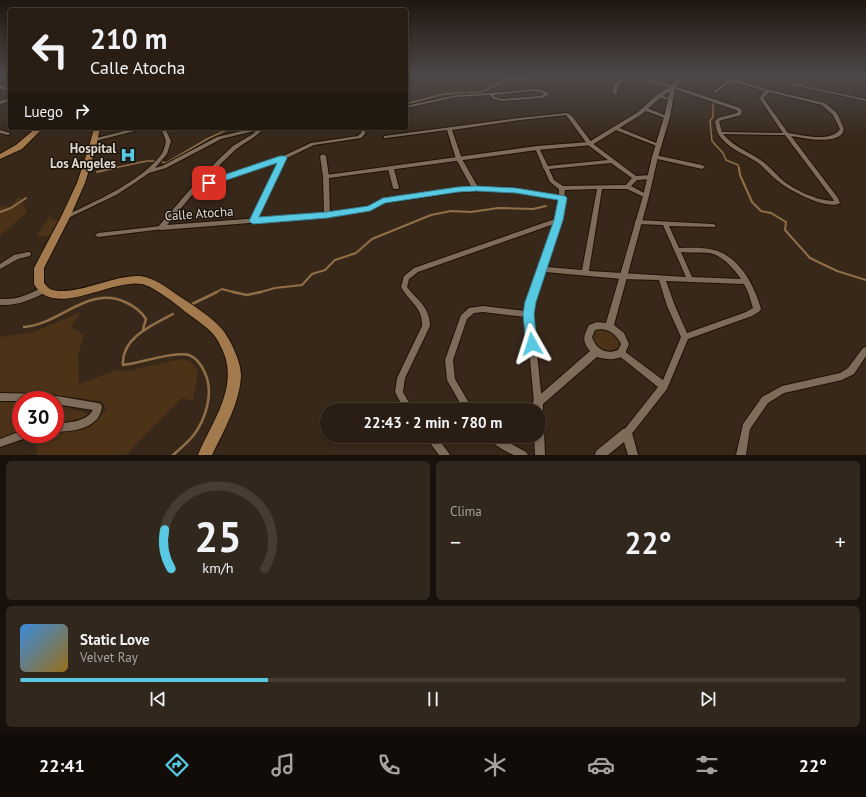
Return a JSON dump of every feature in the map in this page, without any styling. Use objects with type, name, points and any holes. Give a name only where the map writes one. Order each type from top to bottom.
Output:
[{"type":"main road","points":[[0,157],[19,147],[38,130]]},
{"type":"main road","points":[[97,130],[95,140],[77,194],[39,268],[37,277],[38,285],[54,295],[66,296],[117,282],[141,280],[197,314],[218,332],[231,354],[234,375],[230,400],[205,455]]},
{"type":"street","points":[[408,106],[444,97]]},
{"type":"street","points":[[493,97],[502,100],[539,97]]},
{"type":"street","points":[[326,177],[459,160],[537,148],[590,144],[645,109],[658,97]]},
{"type":"street","points":[[609,327],[637,222],[646,196],[658,145],[667,117],[670,99],[664,97]]},
{"type":"street","points":[[703,97],[740,111],[739,114],[717,121],[721,133],[729,144],[762,164],[783,183],[823,201],[832,204],[838,203],[762,97]]},
{"type":"street","points":[[721,133],[787,134],[821,139],[829,138],[839,134],[842,129],[826,97]]},
{"type":"street","points":[[829,97],[866,100]]},
{"type":"street","points":[[645,109],[667,117]]},
{"type":"street","points":[[386,137],[567,114],[590,144],[635,178],[651,177]]},
{"type":"street","points":[[615,128],[658,145]]},
{"type":"street","points":[[449,129],[459,160],[476,188]]},
{"type":"street","points":[[95,140],[133,130]]},
{"type":"street","points":[[66,217],[120,192],[161,159],[169,141],[165,130]]},
{"type":"street","points":[[146,172],[164,167],[219,138],[253,130]]},
{"type":"street","points":[[161,228],[233,148],[258,133],[260,130]]},
{"type":"street","points":[[196,188],[282,160],[313,144],[359,137],[363,134],[364,130]]},
{"type":"street","points":[[403,130],[406,134]]},
{"type":"street","points":[[0,131],[8,134]]},
{"type":"street","points":[[537,148],[552,181],[562,188],[628,187],[646,196]]},
{"type":"street","points":[[323,156],[326,177],[327,215]]},
{"type":"street","points":[[655,157],[702,167]]},
{"type":"street","points":[[253,221],[282,160]]},
{"type":"street","points":[[545,168],[613,161]]},
{"type":"street","points":[[391,169],[396,188]]},
{"type":"street","points":[[628,187],[635,178]]},
{"type":"street","points":[[585,272],[600,187]]},
{"type":"street","name":"Calle Atocha","points":[[98,234],[327,215],[370,208],[383,201],[423,194],[476,188],[516,190],[562,198]]},
{"type":"street","points":[[538,403],[528,314],[541,269],[558,220],[562,198],[562,188]]},
{"type":"street","points":[[405,403],[399,392],[401,378],[426,326],[427,318],[425,311],[410,297],[404,287],[406,278],[416,270],[558,220]]},
{"type":"street","points":[[637,222],[713,226]]},
{"type":"street","points":[[665,224],[690,279]]},
{"type":"street","points":[[600,455],[627,433],[664,386],[685,337],[749,314],[757,308],[756,300],[746,282],[730,261],[722,255],[712,252],[677,250]]},
{"type":"street","points":[[0,267],[16,257],[28,254]]},
{"type":"street","points":[[541,269],[622,276],[746,282]]},
{"type":"street","points":[[662,278],[671,306],[685,337]]},
{"type":"street","points":[[0,302],[10,303],[25,300],[44,290]]},
{"type":"street","points":[[465,403],[451,380],[449,360],[464,317],[472,310],[483,309],[528,314]]},
{"type":"street","points":[[597,326],[609,327],[615,330],[623,339],[625,344],[621,353],[612,357],[596,352],[588,342],[589,332],[597,326]]},
{"type":"street","points":[[741,455],[746,427],[765,400],[782,390],[842,376],[851,371],[866,350]]},
{"type":"street","points":[[541,403],[596,352]]},
{"type":"street","points":[[621,353],[664,386]]},
{"type":"street","points":[[0,397],[12,397]]},
{"type":"street","points":[[64,401],[98,407],[97,415],[88,423],[64,427]]},
{"type":"street","points":[[627,433],[633,455]]},
{"type":"street","points":[[0,443],[12,439]]},
{"type":"street","points":[[436,443],[445,455]]},
{"type":"street","points":[[501,443],[523,455]]},
{"type":"street","points":[[540,443],[540,455]]},
{"type":"shaded area","points":[[20,196],[27,212],[0,236],[0,205],[10,207]]},
{"type":"shaded area","points":[[53,211],[50,219],[62,219],[54,235],[38,237],[37,235]]},
{"type":"shaded area","points":[[81,312],[71,327],[84,335],[78,355],[79,384],[117,370],[127,371],[181,359],[190,361],[198,371],[193,401],[182,398],[126,455],[37,455],[36,443],[64,443],[64,432],[84,428],[95,421],[106,409],[102,401],[64,396],[64,391],[12,391],[12,393],[0,393],[0,337],[34,332]]},
{"type":"shaded area","points":[[600,329],[608,330],[617,337],[617,348],[610,351],[606,350],[594,342],[592,335]]},
{"type":"shaded area","points":[[0,402],[12,402],[12,434],[0,438]]},
{"type":"shaded area","points":[[64,407],[90,414],[74,423],[64,424]]},
{"type":"waterway","points":[[408,103],[432,97]]},
{"type":"waterway","points":[[713,102],[713,117],[710,121],[712,141],[723,153],[726,160],[738,165],[739,169]]},
{"type":"waterway","points":[[162,162],[166,163],[209,138],[227,130]]},
{"type":"waterway","points":[[109,169],[147,161],[154,161]]},
{"type":"waterway","points":[[97,172],[114,168]]},
{"type":"waterway","points":[[739,168],[740,175],[752,202],[761,211],[771,213],[786,222],[785,230],[810,258],[837,271],[866,280]]},
{"type":"waterway","points":[[0,212],[11,208],[26,198]]},
{"type":"waterway","points":[[259,292],[275,288],[302,285],[312,274],[325,270],[335,260],[356,253],[372,239],[431,215],[451,211],[471,212],[498,208],[533,209],[546,206]]},
{"type":"waterway","points":[[215,293],[222,289],[234,292]]},
{"type":"waterway","points":[[234,292],[247,295],[259,292]]},
{"type":"waterway","points":[[190,305],[215,293]]},
{"type":"waterway","points":[[24,327],[37,325],[86,302],[99,298],[111,298],[125,302],[140,311],[146,319],[143,329]]},
{"type":"waterway","points":[[173,314],[147,328],[132,340],[127,347],[123,365],[183,354],[189,355],[199,362],[208,381],[209,389],[209,397],[205,414],[193,436],[173,455]]},
{"type":"place","name":"Hospital Los Angeles","points":[[128,155]]},
{"type":"route","points":[[209,183],[283,158],[253,221],[327,215],[370,208],[383,201],[423,194],[476,188],[516,190],[530,194],[562,198],[558,220],[541,269],[528,314],[532,344]]}]
